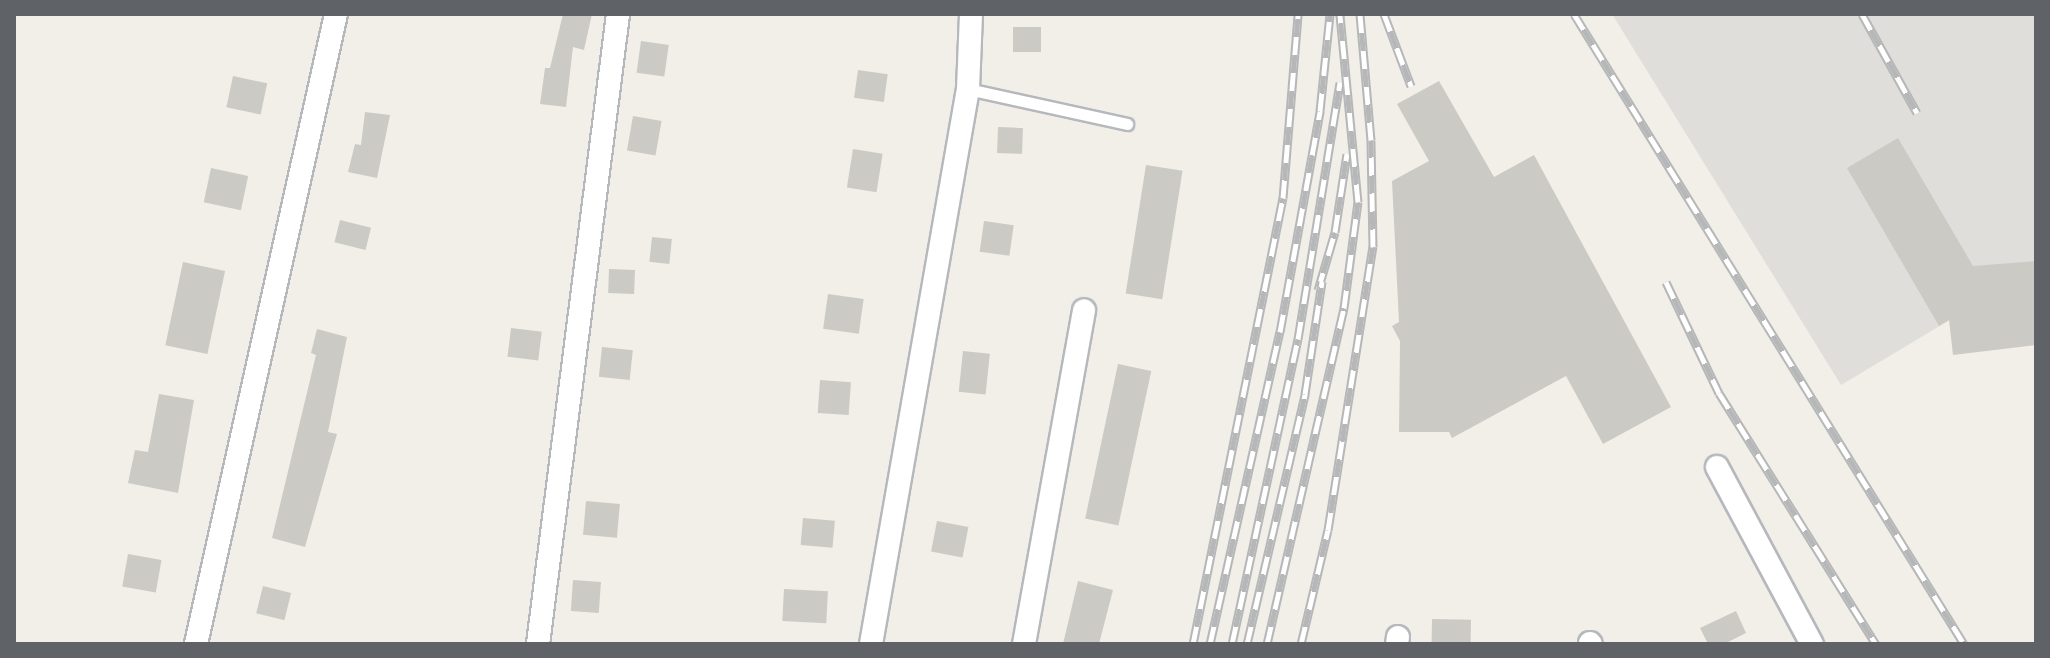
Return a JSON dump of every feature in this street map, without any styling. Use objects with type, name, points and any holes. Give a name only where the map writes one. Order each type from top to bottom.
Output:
[{"type":"street","points":[[196,644],[336,14]]},
{"type":"street","points":[[538,644],[618,14]]},
{"type":"street","points":[[871,644],[968,89],[971,14]]},
{"type":"street","points":[[1024,644],[1084,310]]},
{"type":"street","points":[[1717,467],[1812,644]]},
{"type":"lane","points":[[968,89],[1127,124]]},
{"type":"shaded area","points":[[1612,14],[2036,14],[2036,291],[1990,296],[1841,385]]},
{"type":"building","points":[[563,14],[592,14],[584,50],[573,47],[566,107],[540,104],[545,68],[550,68]]},
{"type":"building","points":[[1013,27],[1041,27],[1041,52],[1013,52]]},
{"type":"building","points":[[641,41],[669,45],[664,77],[637,73]]},
{"type":"building","points":[[858,70],[888,74],[884,102],[854,98]]},
{"type":"building","points":[[233,76],[267,83],[261,115],[226,107]]},
{"type":"building","points":[[1439,81],[1494,177],[1534,155],[1671,407],[1603,444],[1566,376],[1452,438],[1449,432],[1399,432],[1400,341],[1392,326],[1399,322],[1392,181],[1429,161],[1397,104]]},
{"type":"building","points":[[365,112],[390,115],[377,178],[348,172],[355,144],[361,145]]},
{"type":"building","points":[[633,116],[662,121],[655,156],[627,150]]},
{"type":"building","points":[[998,127],[1023,128],[1022,154],[997,153]]},
{"type":"building","points":[[1898,138],[1973,266],[2036,261],[2036,345],[1953,355],[1949,320],[1939,326],[1847,168]]},
{"type":"building","points":[[853,149],[883,154],[877,192],[847,188]]},
{"type":"building","points":[[1146,165],[1183,171],[1162,299],[1126,293]]},
{"type":"building","points":[[211,168],[248,176],[241,210],[204,202]]},
{"type":"building","points":[[340,220],[371,228],[365,250],[334,242]]},
{"type":"building","points":[[984,221],[1014,225],[1009,256],[980,252]]},
{"type":"building","points":[[652,237],[672,239],[669,264],[649,262]]},
{"type":"building","points":[[183,262],[225,271],[207,354],[165,345]]},
{"type":"building","points":[[609,269],[635,270],[634,294],[608,293]]},
{"type":"building","points":[[828,294],[864,299],[859,334],[823,329]]},
{"type":"building","points":[[511,328],[542,332],[538,361],[507,357]]},
{"type":"building","points":[[317,329],[347,337],[328,432],[337,434],[305,547],[272,538],[316,355],[311,353]]},
{"type":"building","points":[[602,347],[633,350],[630,380],[599,377]]},
{"type":"building","points":[[963,351],[990,354],[986,395],[959,392]]},
{"type":"building","points":[[1118,364],[1151,371],[1118,526],[1085,519]]},
{"type":"building","points":[[820,380],[851,382],[849,415],[818,413]]},
{"type":"building","points":[[159,394],[194,400],[178,493],[128,483],[135,450],[148,452]]},
{"type":"building","points":[[586,501],[620,504],[617,538],[583,535]]},
{"type":"building","points":[[803,518],[835,521],[833,548],[801,545]]},
{"type":"building","points":[[937,521],[968,527],[962,558],[931,551]]},
{"type":"building","points":[[128,554],[161,560],[156,592],[122,586]]},
{"type":"building","points":[[573,580],[601,582],[599,613],[571,611]]},
{"type":"building","points":[[1078,581],[1113,590],[1099,644],[1063,644]]},
{"type":"building","points":[[263,586],[291,593],[284,620],[256,613]]},
{"type":"building","points":[[784,589],[828,591],[826,623],[782,621]]},
{"type":"building","points":[[1736,611],[1746,633],[1724,644],[1708,644],[1700,628]]},
{"type":"building","points":[[1432,619],[1471,620],[1471,644],[1432,644]]},
{"type":"railway","points":[[1193,644],[1283,198],[1298,14]]},
{"type":"railway","points":[[1210,644],[1280,332],[1320,111],[1330,14]]},
{"type":"railway","points":[[1267,644],[1344,308],[1358,202],[1340,14]]},
{"type":"railway","points":[[1301,644],[1328,530],[1373,247],[1371,140],[1360,14]]},
{"type":"railway","points":[[1384,14],[1411,86]]},
{"type":"railway","points":[[1574,14],[1964,644]]},
{"type":"railway","points":[[1862,14],[1917,113]]},
{"type":"railway","points":[[1232,644],[1298,339],[1340,82]]},
{"type":"railway","points":[[1318,290],[1335,232],[1347,154]]},
{"type":"railway","points":[[1247,644],[1305,394],[1322,281]]},
{"type":"railway","points":[[1666,282],[1719,393],[1876,644]]}]
